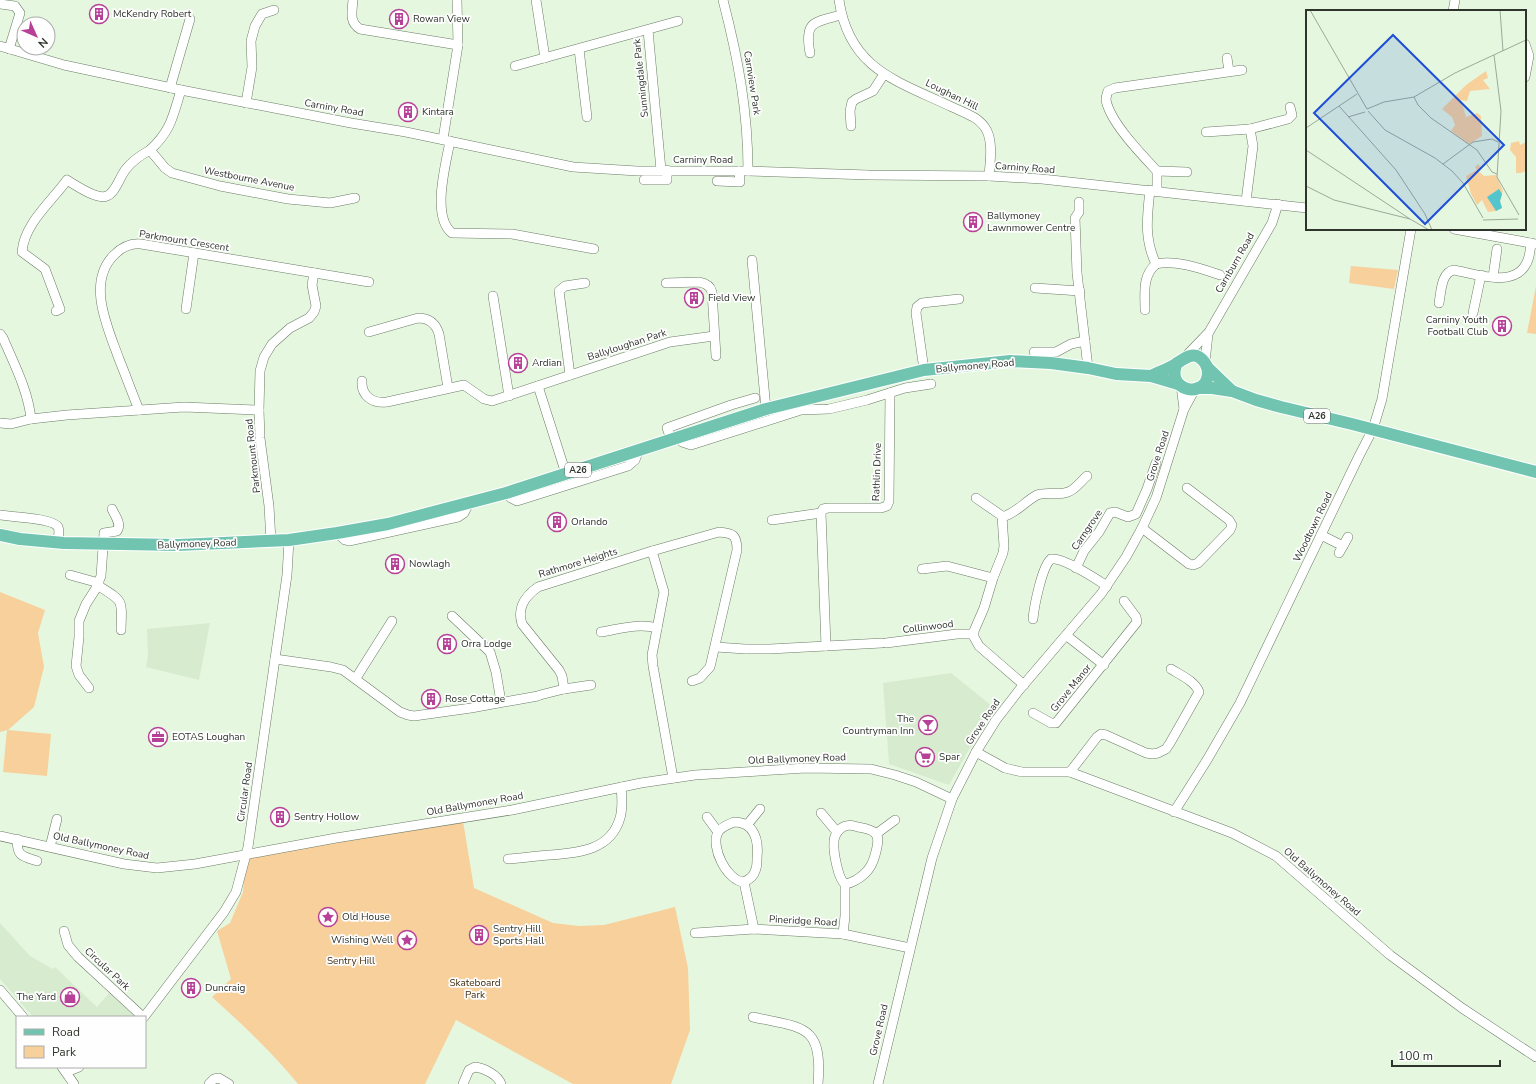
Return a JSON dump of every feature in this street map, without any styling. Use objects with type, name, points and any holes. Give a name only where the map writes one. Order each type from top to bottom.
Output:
[{"type":"main road","name":"A26","points":[[1181,360],[1196,356],[1232,390]]},
{"type":"main road","name":"Ballymoney Road","points":[[1151,376],[1181,360]]},
{"type":"main road","points":[[1179,385],[1174,373],[1181,360]]},
{"type":"main road","name":"Ballymoney Road","points":[[0,535],[20,539],[104,545],[178,545],[289,540],[388,524],[506,493],[766,409],[924,370],[1010,361],[1051,363],[1088,368],[1116,374],[1151,376],[1179,385]]},
{"type":"main road","points":[[1197,389],[1205,382],[1207,378],[1206,365]]},
{"type":"main road","name":"A26","points":[[1179,385],[1188,390],[1212,388],[1232,390],[1256,400],[1536,472]]},
{"type":"street","points":[[352,0],[352,21],[354,25],[360,29],[458,45]]},
{"type":"street","points":[[456,0],[458,45],[440,202],[444,224],[452,233],[512,234],[594,249]]},
{"type":"street","points":[[536,0],[545,58]]},
{"type":"street","name":"Carnview Park","points":[[723,0],[733,40],[744,100],[748,139],[744,171]]},
{"type":"street","name":"Loughan Hill","points":[[839,0],[841,15],[847,32],[859,52],[871,64],[884,74],[971,115],[981,123],[988,133],[990,140],[989,176]]},
{"type":"street","points":[[1453,10],[1455,0]]},
{"type":"street","points":[[0,4],[15,6],[20,13],[9,49]]},
{"type":"street","points":[[246,103],[252,67],[251,41],[255,26],[262,14],[274,10]]},
{"type":"street","points":[[810,53],[809,44],[812,25],[816,22],[841,15]]},
{"type":"street","points":[[170,88],[190,19]]},
{"type":"street","points":[[648,30],[678,21]]},
{"type":"street","name":"Sunningdale Park","points":[[516,66],[648,30],[664,170]]},
{"type":"street","name":"Carniny Road","points":[[0,46],[64,65],[170,88],[446,140],[573,167],[637,171],[744,171],[989,176],[1042,179],[1306,208]]},
{"type":"street","points":[[1526,47],[1529,56],[1526,71]]},
{"type":"street","points":[[579,49],[587,117]]},
{"type":"street","points":[[1227,58],[1229,71]]},
{"type":"street","points":[[1187,172],[1157,171],[1132,144],[1110,112],[1106,98],[1108,91],[1115,88],[1242,70]]},
{"type":"street","points":[[851,126],[850,109],[852,102],[873,92],[884,74]]},
{"type":"street","points":[[56,311],[60,309],[50,275],[45,269],[22,252],[23,242],[42,209],[67,180],[87,192],[102,197],[108,196],[125,170],[138,156],[150,150],[158,143],[169,128],[181,90]]},
{"type":"street","points":[[1206,132],[1250,129],[1288,119],[1292,115],[1290,107]]},
{"type":"street","points":[[1246,201],[1253,146],[1250,129]]},
{"type":"street","name":"Westbourne Avenue","points":[[150,150],[165,168],[172,173],[220,186],[288,199],[330,203],[355,198]]},
{"type":"street","name":"Carniny Road","points":[[644,180],[667,180],[664,170]]},
{"type":"street","name":"Carniny Road","points":[[717,181],[740,182],[744,171]]},
{"type":"street","points":[[1156,264],[1147,238],[1157,171]]},
{"type":"street","points":[[1079,202],[1079,212],[1075,218],[1077,273],[1088,368]]},
{"type":"street","name":"Carnburn Road","points":[[1181,360],[1209,332],[1272,223],[1278,204]]},
{"type":"street","name":"Woodtown Road","points":[[1174,812],[1207,760],[1240,703],[1373,429],[1382,398],[1411,230]]},
{"type":"street","points":[[1439,304],[1444,276],[1449,272],[1454,270],[1501,278],[1510,277],[1522,270],[1528,261],[1534,243],[1460,230]]},
{"type":"street","name":"Parkmount Crescent","points":[[139,410],[105,319],[101,297],[102,282],[105,270],[112,257],[119,250],[132,244],[141,244],[370,282]]},
{"type":"street","points":[[1493,277],[1497,249]]},
{"type":"street","points":[[186,309],[194,253]]},
{"type":"street","points":[[752,260],[766,409]]},
{"type":"street","points":[[1145,310],[1146,278],[1156,264],[1168,263],[1186,266],[1220,275]]},
{"type":"street","name":"Parkmount Road","points":[[271,541],[269,506],[260,438],[260,371],[266,353],[276,341],[290,328],[309,318],[315,309],[312,285],[314,273]]},
{"type":"street","points":[[1473,314],[1480,275]]},
{"type":"street","points":[[666,283],[699,282],[710,287],[712,292],[716,356]]},
{"type":"street","points":[[570,375],[559,291],[565,286],[585,283]]},
{"type":"street","points":[[1034,288],[1080,291]]},
{"type":"street","points":[[492,296],[509,396]]},
{"type":"street","points":[[924,370],[916,313],[917,308],[922,303],[959,299]]},
{"type":"street","points":[[369,332],[418,318],[424,318],[431,321],[436,326],[439,334],[448,388]]},
{"type":"street","name":"Carnburn Road","points":[[1206,365],[1209,332]]},
{"type":"street","points":[[0,334],[25,391],[31,419]]},
{"type":"street","name":"Ballyloughan Park","points":[[362,381],[362,387],[365,394],[372,400],[379,403],[465,385],[487,401],[495,400],[670,342],[714,336]]},
{"type":"street","points":[[1034,352],[1056,352],[1074,342],[1085,341]]},
{"type":"street","name":"Ballymoney Road","points":[[675,438],[691,445],[801,410],[829,409],[904,388],[930,384]]},
{"type":"street","name":"Grove Road","points":[[1179,385],[1184,409]]},
{"type":"street","points":[[538,386],[566,474]]},
{"type":"street","name":"Grove Road","points":[[878,1084],[932,858],[952,799],[976,752],[996,720],[1107,586],[1126,556],[1142,528],[1156,498],[1184,409],[1197,389]]},
{"type":"street","name":"Rathlin Drive","points":[[772,520],[820,513],[826,508],[886,507],[888,504],[890,393]]},
{"type":"street","points":[[825,394],[829,409]]},
{"type":"street","points":[[675,438],[667,428],[755,398]]},
{"type":"street","points":[[0,424],[10,424],[31,419],[67,415],[184,407],[259,410]]},
{"type":"street","points":[[506,493],[517,501],[628,466],[635,460],[639,450]]},
{"type":"street","name":"Carngrove","points":[[1076,568],[1083,554],[1099,532],[1110,513],[1115,512],[1128,517],[1136,514],[1156,463]]},
{"type":"street","points":[[1002,517],[1014,512],[1036,496],[1042,494],[1066,493],[1087,476]]},
{"type":"street","points":[[1142,528],[1189,564],[1193,565],[1198,563],[1230,530],[1232,525],[1229,520],[1187,488]]},
{"type":"street","points":[[976,498],[1000,514],[1002,517],[1003,550],[984,608],[973,634],[979,646],[1024,685]]},
{"type":"street","points":[[90,688],[79,675],[76,666],[79,621],[86,604],[98,584],[103,565],[104,533],[117,531],[120,526],[112,509]]},
{"type":"street","points":[[716,647],[770,650],[826,646],[820,513]]},
{"type":"street","points":[[0,515],[36,519],[54,523],[58,529],[58,542]]},
{"type":"street","name":"Rathmore Heights","points":[[564,689],[562,676],[559,670],[522,624],[520,611],[525,599],[538,587],[652,551],[719,532],[728,532],[735,537],[737,541],[737,550],[716,647],[708,671],[700,678],[692,681]]},
{"type":"street","points":[[1321,535],[1341,550],[1348,537]]},
{"type":"street","name":"Circular Road","points":[[144,1016],[224,912],[236,892],[248,846],[287,575],[289,540]]},
{"type":"street","points":[[652,551],[664,592],[652,655],[653,666],[673,778]]},
{"type":"street","points":[[1033,619],[1034,606],[1048,562],[1053,559],[1076,568],[1107,586]]},
{"type":"street","points":[[922,569],[947,566],[993,578]]},
{"type":"street","points":[[70,575],[98,584],[116,598],[122,607],[121,630]]},
{"type":"street","name":"Grove Manor","points":[[1033,713],[1051,723],[1056,723],[1104,665],[1138,621],[1124,601]]},
{"type":"street","points":[[452,616],[490,652],[496,672],[501,702]]},
{"type":"street","points":[[356,678],[392,621]]},
{"type":"street","points":[[601,632],[639,626],[652,626],[658,628]]},
{"type":"street","name":"Collinwood","points":[[826,646],[884,643],[958,634],[973,634]]},
{"type":"street","name":"Grove Manor","points":[[1067,636],[1104,665]]},
{"type":"street","points":[[274,659],[345,671],[400,712],[411,716],[501,702],[564,689],[591,686]]},
{"type":"street","points":[[1070,772],[1101,734],[1148,754],[1158,753],[1167,747],[1199,692],[1187,679],[1171,669]]},
{"type":"street","name":"Old Ballymoney Road","points":[[976,752],[1005,768],[1022,772],[1070,772],[1232,833],[1276,856],[1390,955],[1536,1058]]},
{"type":"street","name":"Old Ballymoney Road","points":[[0,836],[124,864],[157,868],[195,864],[331,839],[512,810],[621,787],[673,778],[806,768],[871,769],[903,778],[952,799]]},
{"type":"street","points":[[508,859],[577,853],[602,844],[612,834],[620,819],[622,809],[621,787]]},
{"type":"street","points":[[747,825],[760,809]]},
{"type":"street","points":[[821,813],[837,832]]},
{"type":"street","points":[[706,817],[718,832]]},
{"type":"street","points":[[50,847],[57,819]]},
{"type":"street","points":[[876,834],[895,820]]},
{"type":"street","points":[[734,822],[741,822],[747,825],[756,837],[758,852],[755,872],[744,882],[735,879],[726,870],[716,840],[718,832],[721,828],[734,822]]},
{"type":"street","points":[[842,934],[845,916],[845,884],[842,882],[840,877],[834,853],[834,841],[837,832],[843,826],[851,825],[872,830],[878,839],[872,866],[868,872],[859,878],[849,884],[845,884]]},
{"type":"street","points":[[17,839],[17,848],[19,853],[24,857],[36,861]]},
{"type":"street","points":[[744,882],[754,929]]},
{"type":"street","name":"Pineridge Road","points":[[695,933],[754,929],[842,934],[910,948]]},
{"type":"street","name":"Circular Park","points":[[64,932],[68,945],[78,957],[142,1016]]},
{"type":"street","points":[[0,990],[22,1016]]},
{"type":"street","points":[[753,1016],[799,1028],[810,1035],[816,1045],[819,1061],[818,1084]]},
{"type":"street","points":[[463,1084],[469,1070],[475,1067],[482,1069],[496,1077],[501,1084]]},
{"type":"street","points":[[74,1068],[64,1070],[74,1084]]},
{"type":"street","points":[[209,1084],[214,1079],[219,1078],[229,1084]]},
{"type":"shaded area","points":[[210,623],[199,680],[146,667],[148,655],[147,629]]},
{"type":"shaded area","points":[[951,673],[992,706],[949,785],[889,764],[883,683]]},
{"type":"shaded area","points":[[0,923],[30,956],[53,969],[55,967],[97,1007],[110,992],[135,1016],[32,1016],[0,979]]},
{"type":"green space","points":[[1351,266],[1398,270],[1394,289],[1349,283]]},
{"type":"green space","points":[[1536,286],[1536,334],[1527,333]]},
{"type":"green space","points":[[0,592],[45,610],[38,633],[44,667],[34,707],[8,730],[51,734],[47,776],[3,772],[7,730],[0,732]]},
{"type":"green space","name":"Sentry Hill","points":[[463,821],[474,888],[553,923],[579,926],[604,925],[675,907],[688,968],[690,1030],[671,1084],[573,1084],[456,1020],[425,1084],[298,1084],[278,1061],[212,997],[231,979],[217,931],[230,923],[243,892],[246,855]]},
{"type":"place","name":"McKendry Robert","points":[[99,14]]},
{"type":"place","name":"Rowan View","points":[[399,19]]},
{"type":"place","name":"Kintara","points":[[408,112]]},
{"type":"place","name":"Ballymoney Lawnmower Centre","points":[[973,222]]},
{"type":"place","name":"Field View","points":[[694,298]]},
{"type":"place","name":"Carniny Youth Football Club","points":[[1502,326]]},
{"type":"place","name":"Ardian","points":[[518,363]]},
{"type":"place","name":"Orlando","points":[[557,522]]},
{"type":"place","name":"Nowlagh","points":[[395,564]]},
{"type":"place","name":"Orra Lodge","points":[[447,644]]},
{"type":"place","name":"Rose Cottage","points":[[431,699]]},
{"type":"place","name":"The Countryman Inn","points":[[928,725]]},
{"type":"place","name":"EOTAS Loughan","points":[[158,737]]},
{"type":"place","name":"Spar","points":[[925,757]]},
{"type":"place","name":"Sentry Hollow","points":[[280,817]]},
{"type":"place","name":"Old House","points":[[328,917]]},
{"type":"place","name":"Sentry Hill Sports Hall","points":[[479,935]]},
{"type":"place","name":"Wishing Well","points":[[407,940]]},
{"type":"place","name":"Duncraig","points":[[191,988]]},
{"type":"place","name":"The Yard","points":[[70,997]]},
{"type":"park label","name":"Skateboard Park","points":[[475,988]]}]
